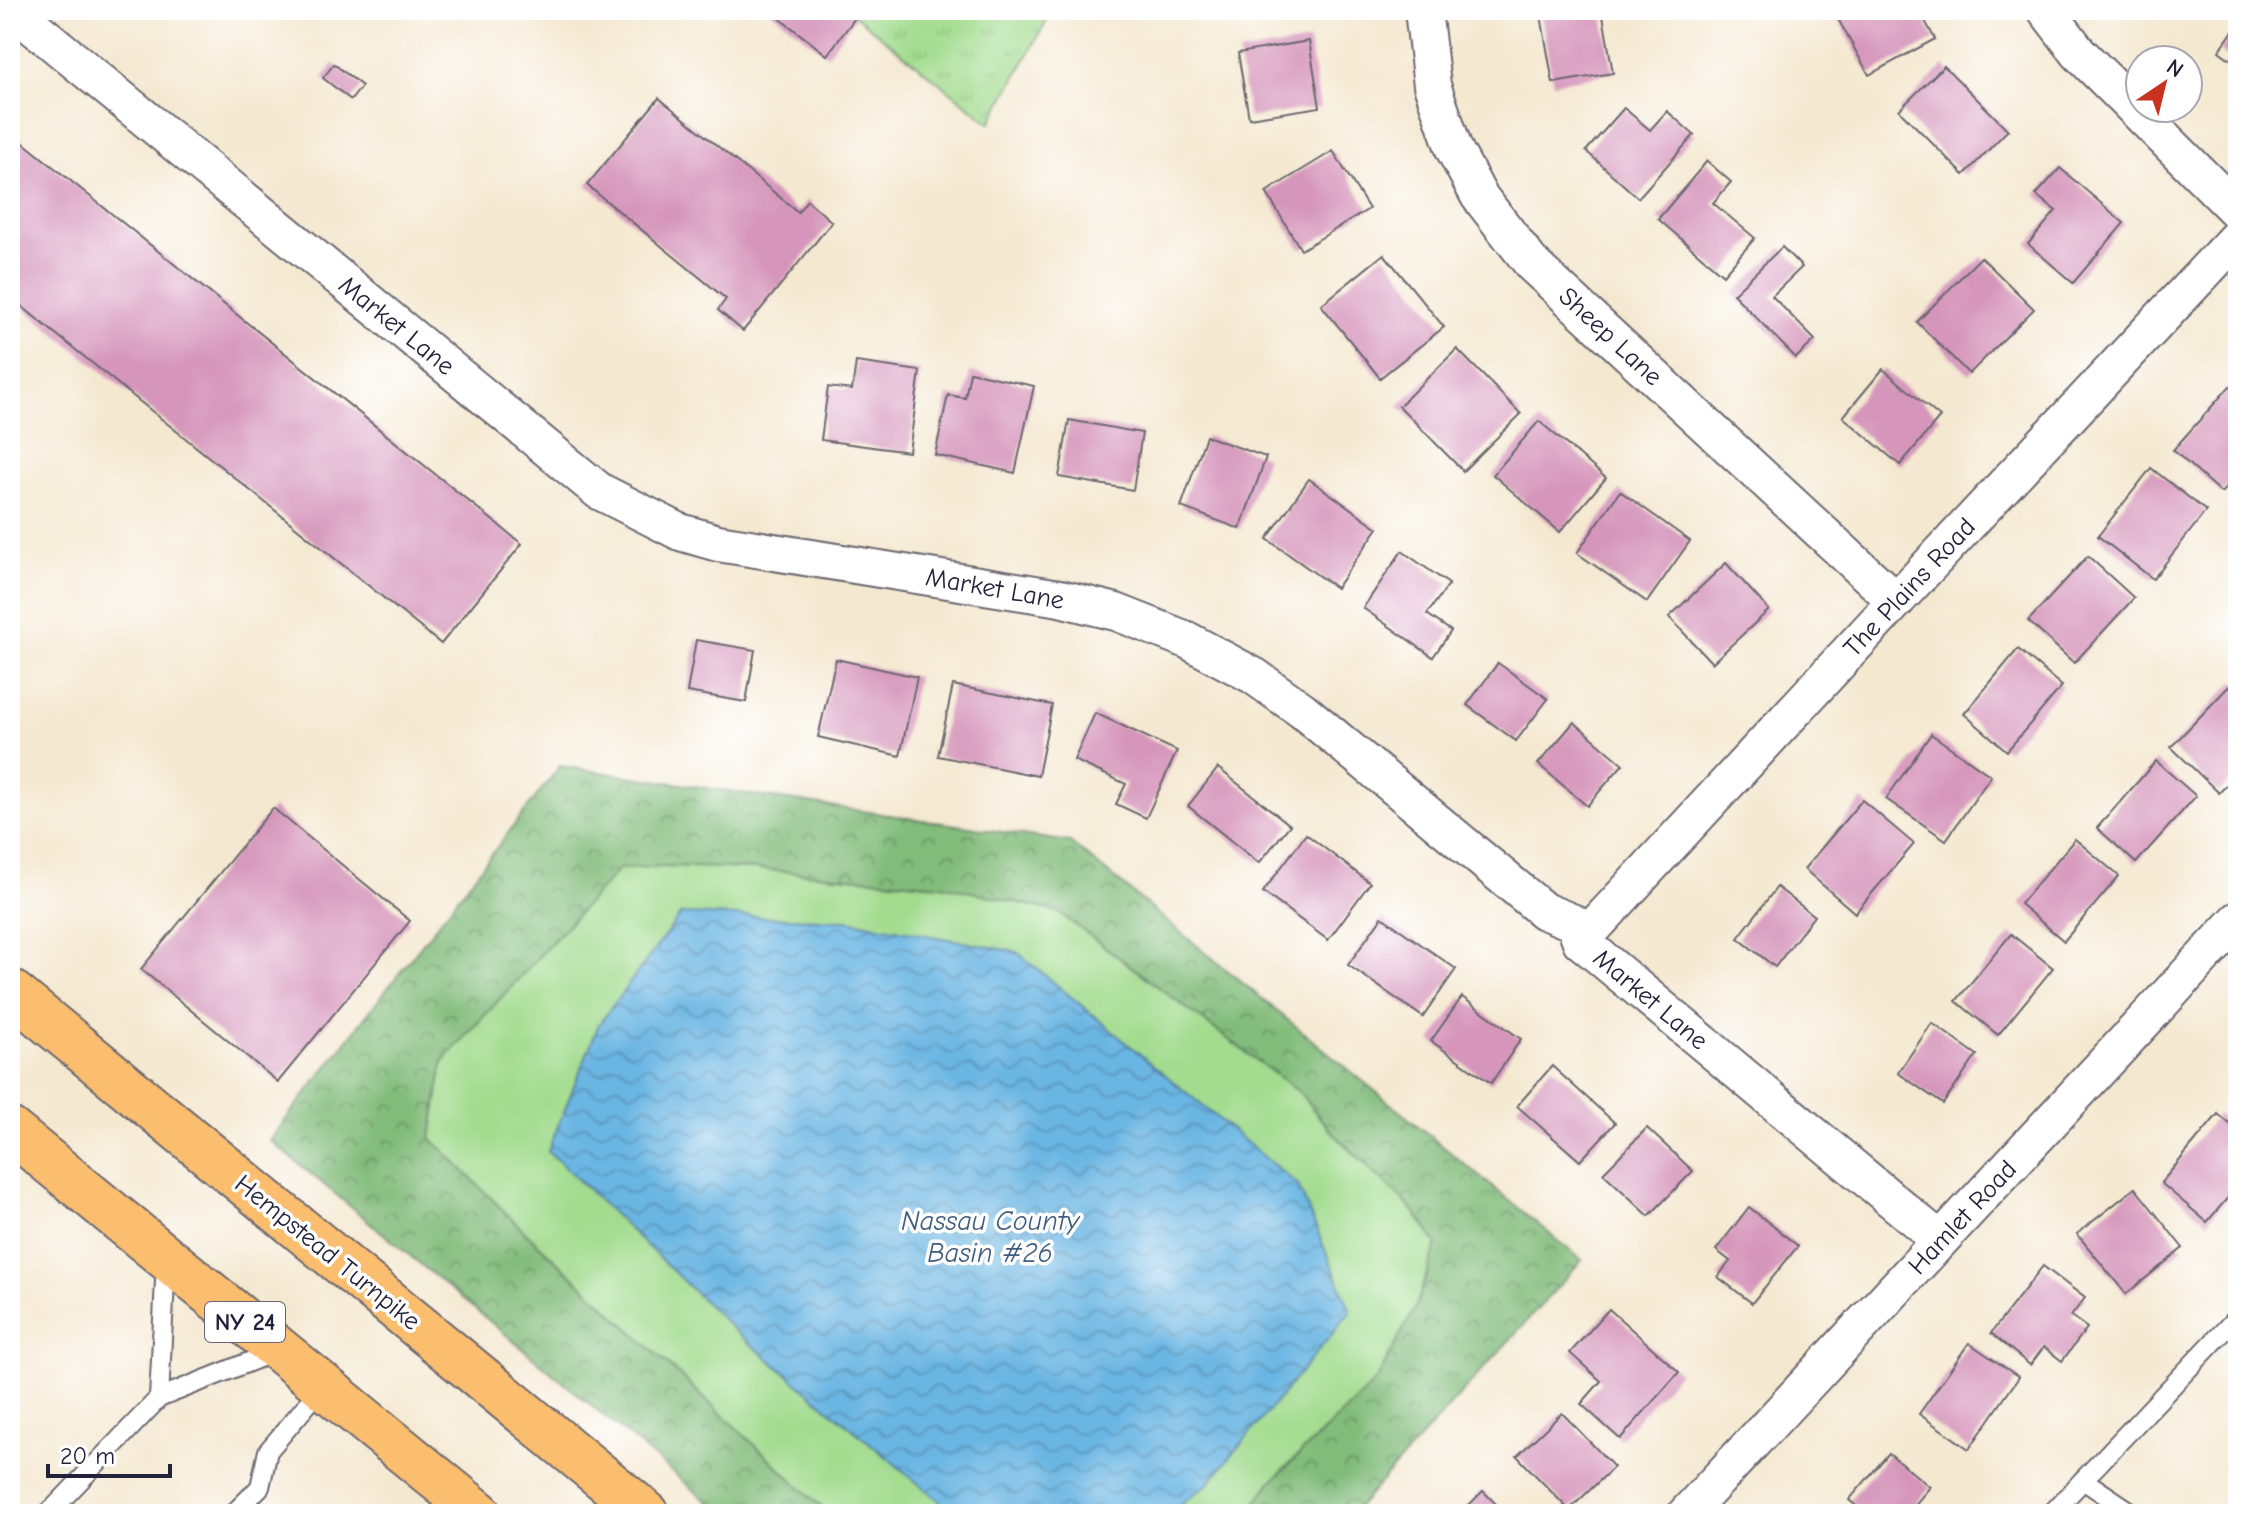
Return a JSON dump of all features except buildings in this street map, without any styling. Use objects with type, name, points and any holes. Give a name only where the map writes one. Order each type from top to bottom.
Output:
[{"type":"main road","name":"Hempstead Turnpike","points":[[10,991],[647,1514]]},
{"type":"main road","name":"NY 24","points":[[10,1130],[480,1514]]},
{"type":"street","name":"Market Lane","points":[[13,10],[599,491],[680,532],[718,543],[1060,598],[1116,612],[1187,640],[1254,676],[1302,710],[1544,911],[1574,923],[1581,941],[1940,1240]]},
{"type":"street","name":"Sheep Lane","points":[[1423,10],[1432,85],[1454,149],[1479,196],[1532,264],[1896,601]]},
{"type":"street","points":[[2046,10],[2079,53],[2238,212]]},
{"type":"street","name":"The Plains Road","points":[[1581,941],[2238,236]]},
{"type":"street","name":"Hamlet Road","points":[[1686,1514],[2238,920]]},
{"type":"lane","points":[[159,1398],[166,1258]]},
{"type":"lane","points":[[2051,1514],[2238,1316]]},
{"type":"lane","points":[[48,1514],[159,1398],[279,1350]]},
{"type":"lane","points":[[233,1514],[260,1487],[268,1451],[322,1387]]},
{"type":"lane","points":[[2083,1480],[2134,1514]]},
{"type":"green space","points":[[848,10],[1053,10],[990,123]]},
{"type":"green space","points":[[560,766],[1070,842],[1582,1260],[1352,1514],[1247,1514],[1271,1482],[1376,1381],[1416,1306],[1437,1244],[1412,1209],[1331,1131],[1299,1092],[1058,912],[942,885],[757,869],[663,866],[619,869],[443,1061],[431,1138],[521,1228],[829,1514],[723,1514],[270,1140]]},
{"type":"green space","name":"Nassau County Basin #26","points":[[663,866],[757,869],[942,885],[1058,912],[1299,1092],[1331,1131],[1412,1209],[1437,1244],[1416,1306],[1376,1381],[1271,1482],[1247,1514],[829,1514],[521,1228],[431,1138],[443,1061],[619,869]]},
{"type":"water","name":"Nassau County Basin #26","points":[[681,914],[847,920],[1017,952],[1298,1185],[1351,1311],[1208,1484],[1169,1514],[955,1514],[735,1331],[548,1151],[599,1024]]}]
